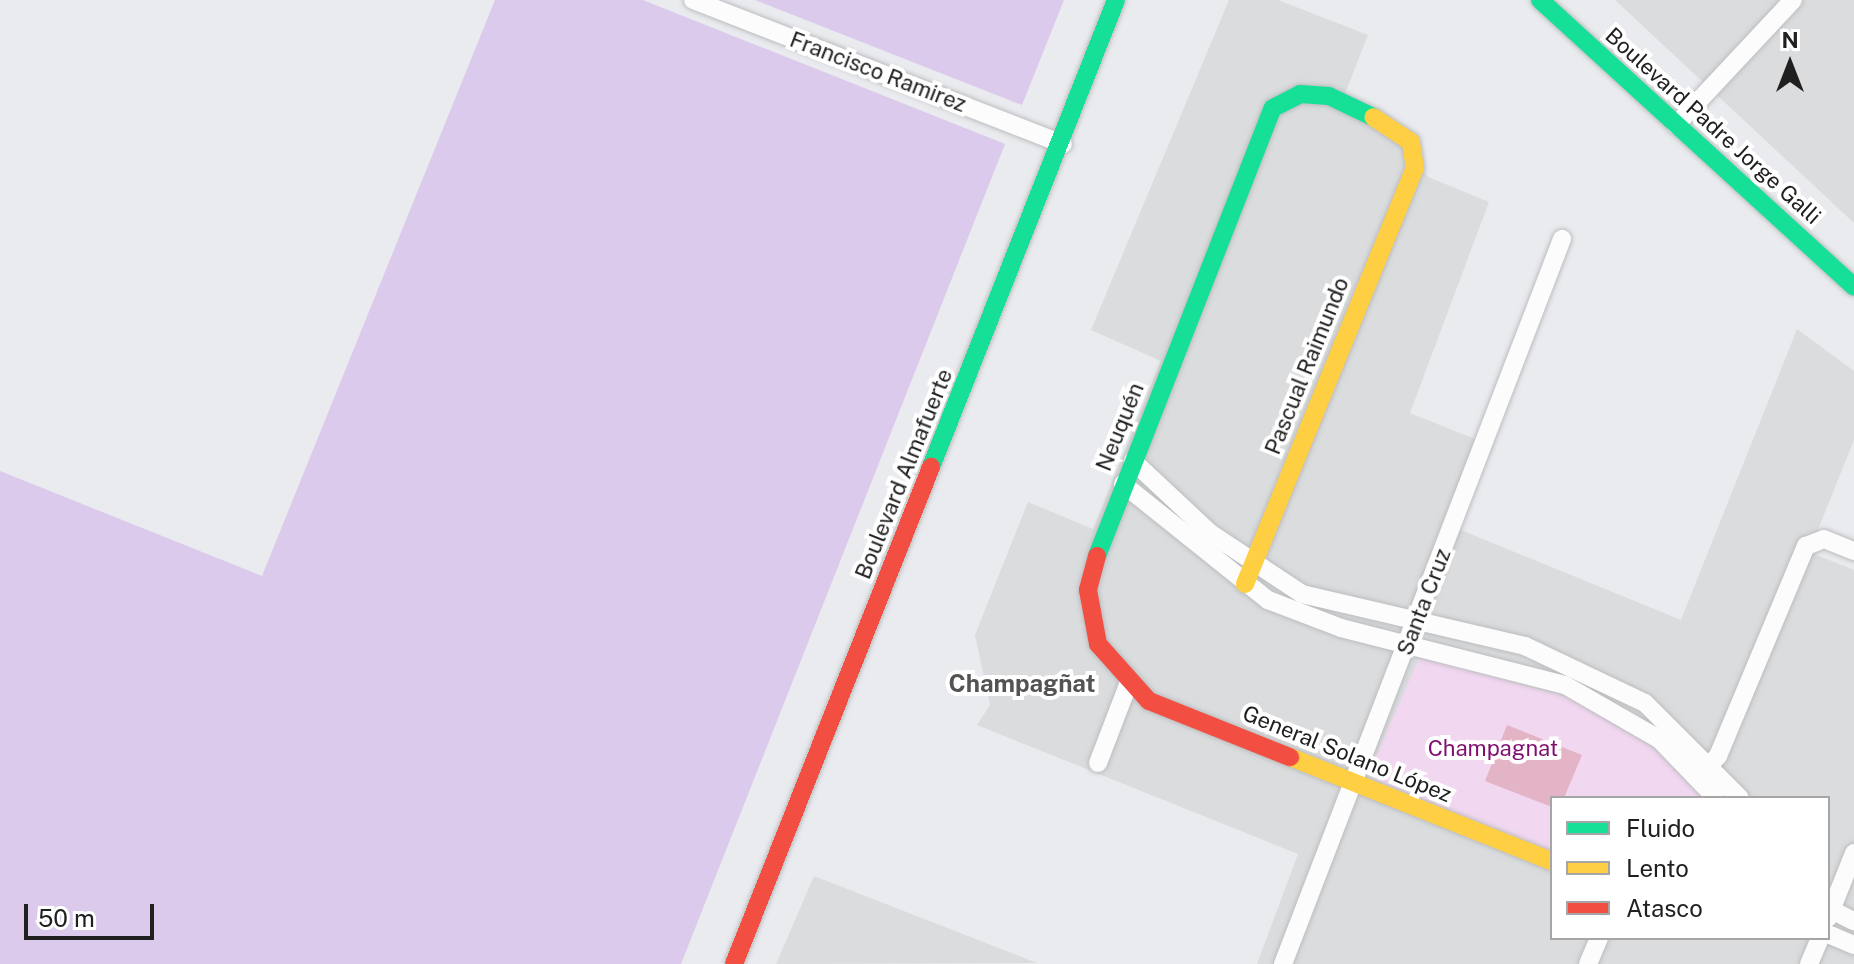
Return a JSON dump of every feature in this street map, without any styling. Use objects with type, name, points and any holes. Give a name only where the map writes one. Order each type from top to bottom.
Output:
[{"type":"street","name":"Francisco Ramirez","points":[[693,0],[1063,144]]},
{"type":"street","name":"Boulevard Almafuerte","points":[[734,964],[1063,144],[1116,0]]},
{"type":"street","name":"Boulevard Padre Jorge Galli","points":[[1540,0],[1854,287]]},
{"type":"street","points":[[1676,125],[1793,0]]},
{"type":"street","name":"Pascual Raimundo","points":[[1245,584],[1415,168],[1411,142],[1361,106],[1300,94],[1273,108]]},
{"type":"street","name":"Neuquén","points":[[1128,685],[1098,644],[1088,590],[1123,484],[1273,108]]},
{"type":"street","name":"Santa Cruz","points":[[1283,964],[1418,621],[1562,239]]},
{"type":"street","points":[[1133,461],[1251,565],[1334,605],[1525,646],[1591,674],[1645,703],[1706,769],[1715,796]]},
{"type":"street","points":[[1123,484],[1245,584],[1310,618],[1565,685],[1620,711],[1706,769],[1738,796]]},
{"type":"street","points":[[1706,769],[1811,542],[1824,539],[1854,551]]},
{"type":"street","points":[[1098,763],[1128,685]]},
{"type":"street","name":"General Solano López","points":[[1128,685],[1149,701],[1550,860]]},
{"type":"street","points":[[1830,911],[1854,853]]},
{"type":"street","points":[[1830,913],[1854,921]]},
{"type":"street","points":[[1830,935],[1854,945]]},
{"type":"street","points":[[1588,964],[1598,940]]},
{"type":"street","points":[[1809,964],[1819,940]]},
{"type":"shaded area","points":[[495,0],[643,0],[1005,144],[681,964],[0,964],[0,471],[262,576]]},
{"type":"shaded area","points":[[755,0],[1064,0],[1022,105]]},
{"type":"shaded area","points":[[1229,0],[1278,0],[1368,35],[1339,109],[1407,147],[1428,177],[1489,202],[1410,413],[1480,441],[1446,524],[1681,620],[1797,329],[1854,371],[1854,440],[1809,552],[1854,570],[1854,964],[1257,964],[1298,854],[977,725],[990,705],[975,635],[1028,502],[1093,529],[1161,361],[1091,330]]},
{"type":"shaded area","points":[[1615,0],[1854,0],[1854,223]]},
{"type":"shaded area","points":[[1507,725],[1582,755],[1565,796],[1550,796],[1550,806],[1485,781]]},
{"type":"shaded area","points":[[814,876],[1037,963],[776,964]]},
{"type":"green space","name":"Champagnat","points":[[1420,656],[1585,702],[1634,730],[1706,796],[1550,796],[1550,852],[1374,779],[1372,765]]},
{"type":"traffic: fast","points":[[931,467],[1116,0]]},
{"type":"traffic: fast","points":[[1540,0],[1854,287]]},
{"type":"traffic: fast","points":[[1097,556],[1273,108],[1300,94],[1329,96],[1373,117]]},
{"type":"traffic: slow","points":[[1245,584],[1415,168],[1411,142],[1373,117]]},
{"type":"traffic: slow","points":[[1290,757],[1550,860]]},
{"type":"traffic: jam","points":[[734,964],[931,467]]},
{"type":"traffic: jam","points":[[1097,556],[1088,590],[1098,644],[1149,701],[1290,757]]},
{"type":"district","name":"Champagñat","points":[[1022,684]]}]
